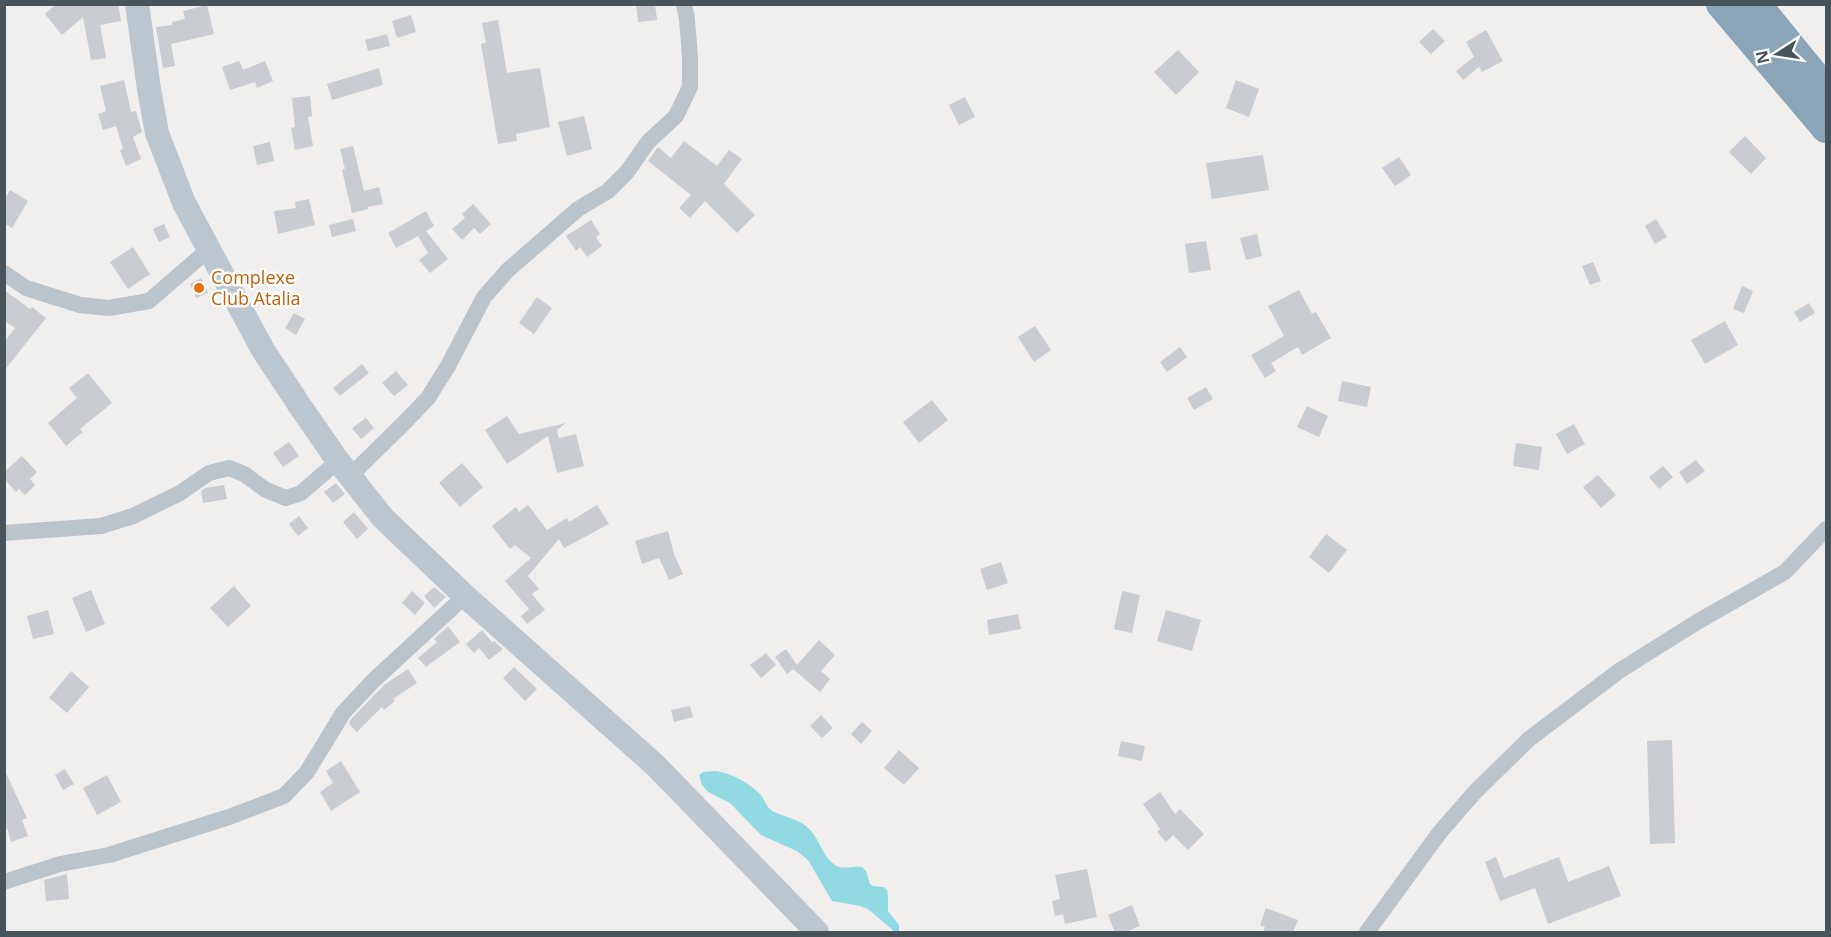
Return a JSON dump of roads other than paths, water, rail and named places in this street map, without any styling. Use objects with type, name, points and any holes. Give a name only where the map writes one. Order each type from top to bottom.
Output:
[{"type":"highway","points":[[1721,4],[1827,128]]},
{"type":"highway","points":[[1756,4],[1827,90]]},
{"type":"street","points":[[137,4],[157,133],[184,203],[263,350],[344,469],[383,518],[465,596],[655,765],[816,933]]},
{"type":"street","points":[[4,533],[101,526],[133,516],[180,493],[209,473],[229,468],[244,474],[266,490],[286,498],[301,493],[344,469],[428,398],[448,366],[484,297],[502,277],[578,209],[608,191],[627,172],[648,142],[676,116],[690,87],[690,58],[684,4]]},
{"type":"street","points":[[4,273],[26,288],[80,305],[109,308],[149,301],[208,250]]},
{"type":"street","points":[[1367,933],[1440,832],[1475,792],[1529,739],[1619,671],[1697,622],[1785,572],[1827,529]]},
{"type":"street","points":[[4,882],[60,864],[109,855],[229,817],[284,796],[306,772],[324,747],[343,713],[373,681],[465,596]]},
{"type":"water","points":[[715,771],[745,782],[760,794],[771,810],[807,827],[827,858],[835,865],[845,868],[862,867],[866,871],[870,884],[884,887],[887,890],[888,911],[899,925],[899,931],[895,932],[868,909],[832,901],[808,860],[797,851],[761,835],[730,803],[708,792],[702,785],[699,775],[703,772]]},
{"type":"place","name":"Complexe Club Atalia","points":[[199,288]]}]
